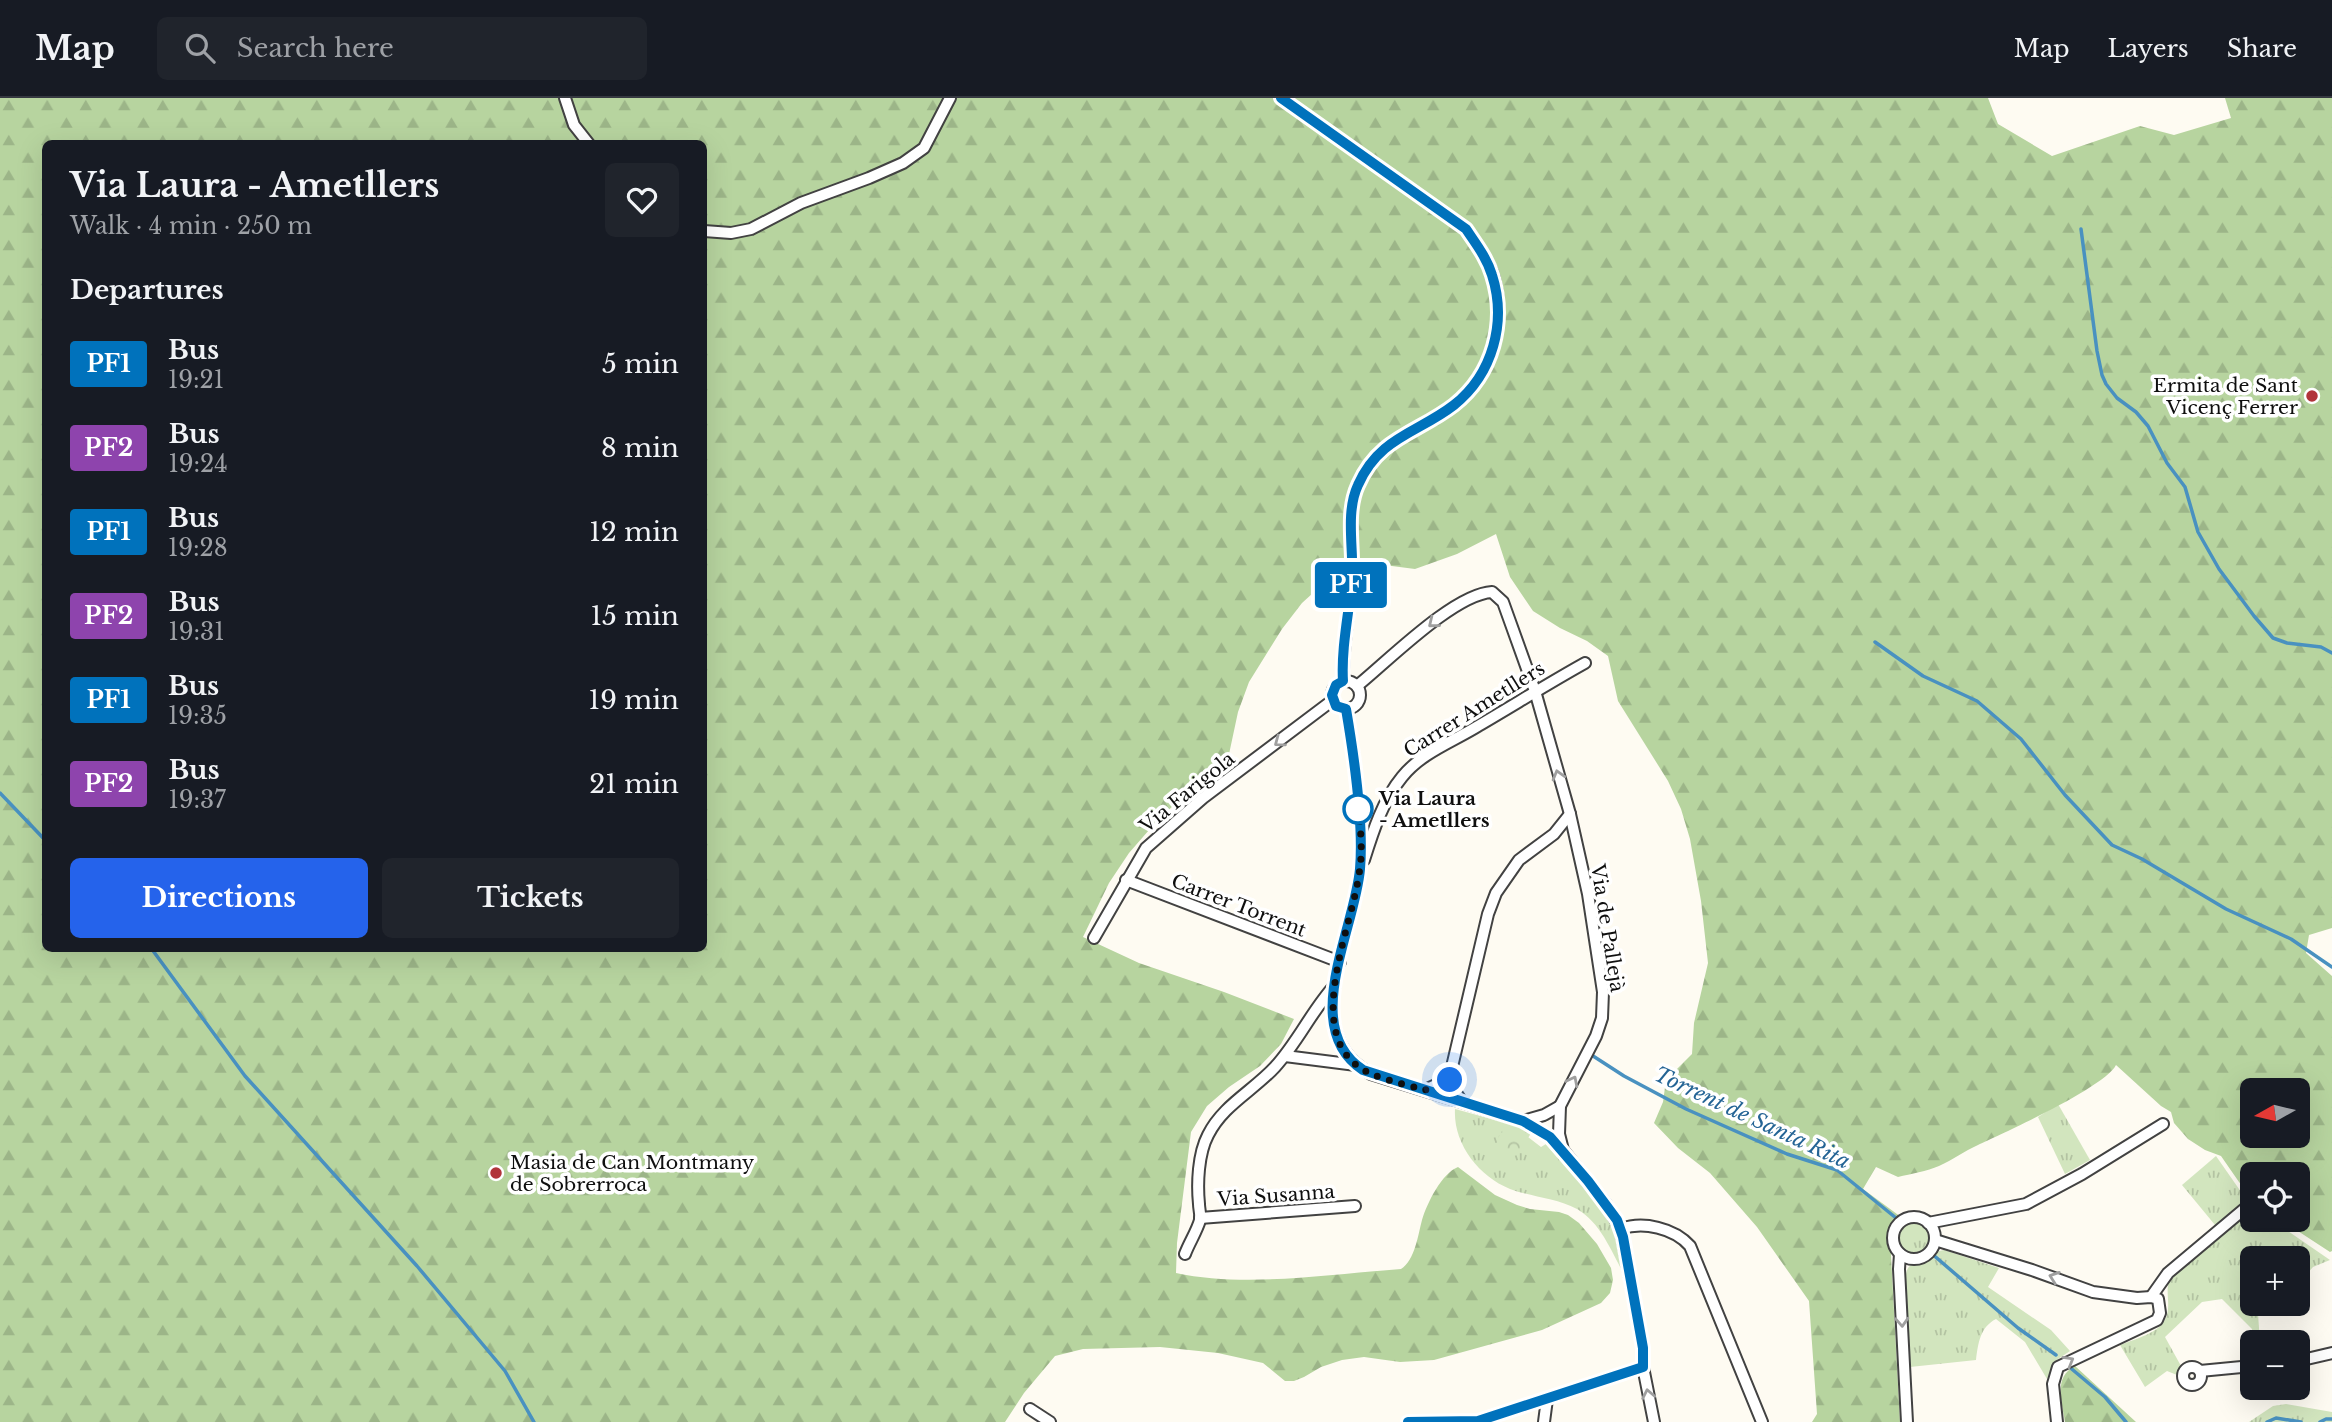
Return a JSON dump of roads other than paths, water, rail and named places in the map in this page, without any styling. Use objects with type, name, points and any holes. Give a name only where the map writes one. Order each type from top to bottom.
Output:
[{"type":"street","points":[[565,98],[573,125],[586,140]]},
{"type":"street","points":[[707,231],[731,233],[751,229],[801,203],[903,163],[923,148],[950,98]]},
{"type":"street","points":[[1281,98],[1466,229],[1481,250],[1492,275],[1499,308],[1498,331],[1492,349],[1484,370],[1471,390],[1452,406],[1394,440],[1368,468],[1357,485],[1351,506],[1353,557],[1343,681]]},
{"type":"street","name":"Via de Pallejà","points":[[1357,687],[1438,617],[1472,596],[1492,592],[1503,603],[1535,691],[1570,814],[1588,894],[1603,1005],[1596,1036],[1560,1106],[1559,1134],[1563,1150]]},
{"type":"street","name":"Carrer Ametllers","points":[[1360,872],[1375,827],[1387,802],[1401,778],[1413,765],[1585,663]]},
{"type":"street","points":[[1343,681],[1351,682],[1357,687],[1359,700],[1354,707],[1340,708],[1333,700],[1334,688],[1343,681]]},
{"type":"street","name":"Via Farigola","points":[[1094,938],[1146,848],[1203,798],[1333,700]]},
{"type":"street","points":[[1346,709],[1359,814],[1360,872],[1335,985],[1332,1010],[1337,1040],[1356,1065],[1371,1074],[1523,1121],[1550,1137],[1563,1150],[1606,1204],[1620,1228],[1654,1422]]},
{"type":"street","points":[[1462,1102],[1452,1087],[1451,1071],[1479,947],[1496,893],[1519,860],[1555,834],[1570,814]]},
{"type":"street","points":[[1555,834],[1576,848]]},
{"type":"street","name":"Carrer Torrent","points":[[1126,880],[1340,962]]},
{"type":"street","points":[[1185,1254],[1200,1218],[1199,1179],[1207,1136],[1228,1107],[1273,1070],[1285,1056],[1320,1002],[1335,985]]},
{"type":"street","points":[[1285,1056],[1356,1065]]},
{"type":"street","points":[[1425,1090],[1444,1081],[1451,1071]]},
{"type":"street","points":[[1523,1121],[1544,1115],[1560,1106]]},
{"type":"street","points":[[1928,1223],[2026,1204],[2082,1174],[2163,1124]]},
{"type":"street","name":"Via Susanna","points":[[1200,1218],[1355,1206]]},
{"type":"street","points":[[2151,1297],[2168,1273],[2240,1213]]},
{"type":"street","points":[[1900,1254],[1916,1259],[1930,1252],[1935,1240],[1933,1228],[1920,1218],[1912,1217],[1898,1224],[1893,1239],[1900,1254],[1907,1422]]},
{"type":"street","points":[[1620,1228],[1642,1225],[1676,1235],[1690,1246],[1762,1422]]},
{"type":"street","points":[[1935,1240],[2093,1292],[2158,1299],[2161,1313],[2157,1320],[2058,1367],[2053,1384],[2057,1422]]},
{"type":"street","points":[[2310,1358],[2332,1353]]},
{"type":"street","points":[[1408,1422],[1476,1421],[1643,1367]]},
{"type":"street","points":[[2200,1371],[2240,1367]]},
{"type":"street","points":[[1544,1422],[1547,1399]]},
{"type":"street","points":[[1030,1409],[1050,1422]]},
{"type":"waterway","points":[[2081,229],[2097,351],[2106,384],[2117,398],[2136,412],[2148,426],[2167,463],[2185,487],[2198,532],[2219,569],[2254,616],[2273,638],[2287,643],[2321,647],[2332,653]]},
{"type":"waterway","points":[[1875,642],[1923,676],[1977,701],[2021,739],[2065,795],[2112,845],[2142,859],[2226,909],[2291,939],[2332,967]]},
{"type":"waterway","points":[[0,793],[42,837]]},
{"type":"waterway","points":[[154,952],[245,1076],[417,1266],[505,1371],[534,1422]]},
{"type":"waterway","name":"Torrent de Santa Rita","points":[[1590,1054],[1624,1076],[1686,1109],[1787,1154],[1837,1170],[1896,1218]]},
{"type":"waterway","name":"Torrent de Santa Rita","points":[[1931,1253],[2018,1328],[2056,1355]]},
{"type":"waterway","name":"Torrent de Santa Rita","points":[[2067,1365],[2105,1397],[2126,1422]]},
{"type":"waterway","name":"Torrent de Santa Rita","points":[[2267,1422],[2276,1418],[2301,1422]]},
{"type":"waterway","name":"Torrent de Santa Rita","points":[[2320,1422],[2332,1419]]},
{"type":"place","name":"Ermita de Sant Vicenç Ferrer","points":[[2312,396]]},
{"type":"place","name":"Via Laura - Ametllers","points":[[1358,809]]},
{"type":"place","name":"Masia de Can Montmany de Sobrerroca","points":[[496,1173]]}]
